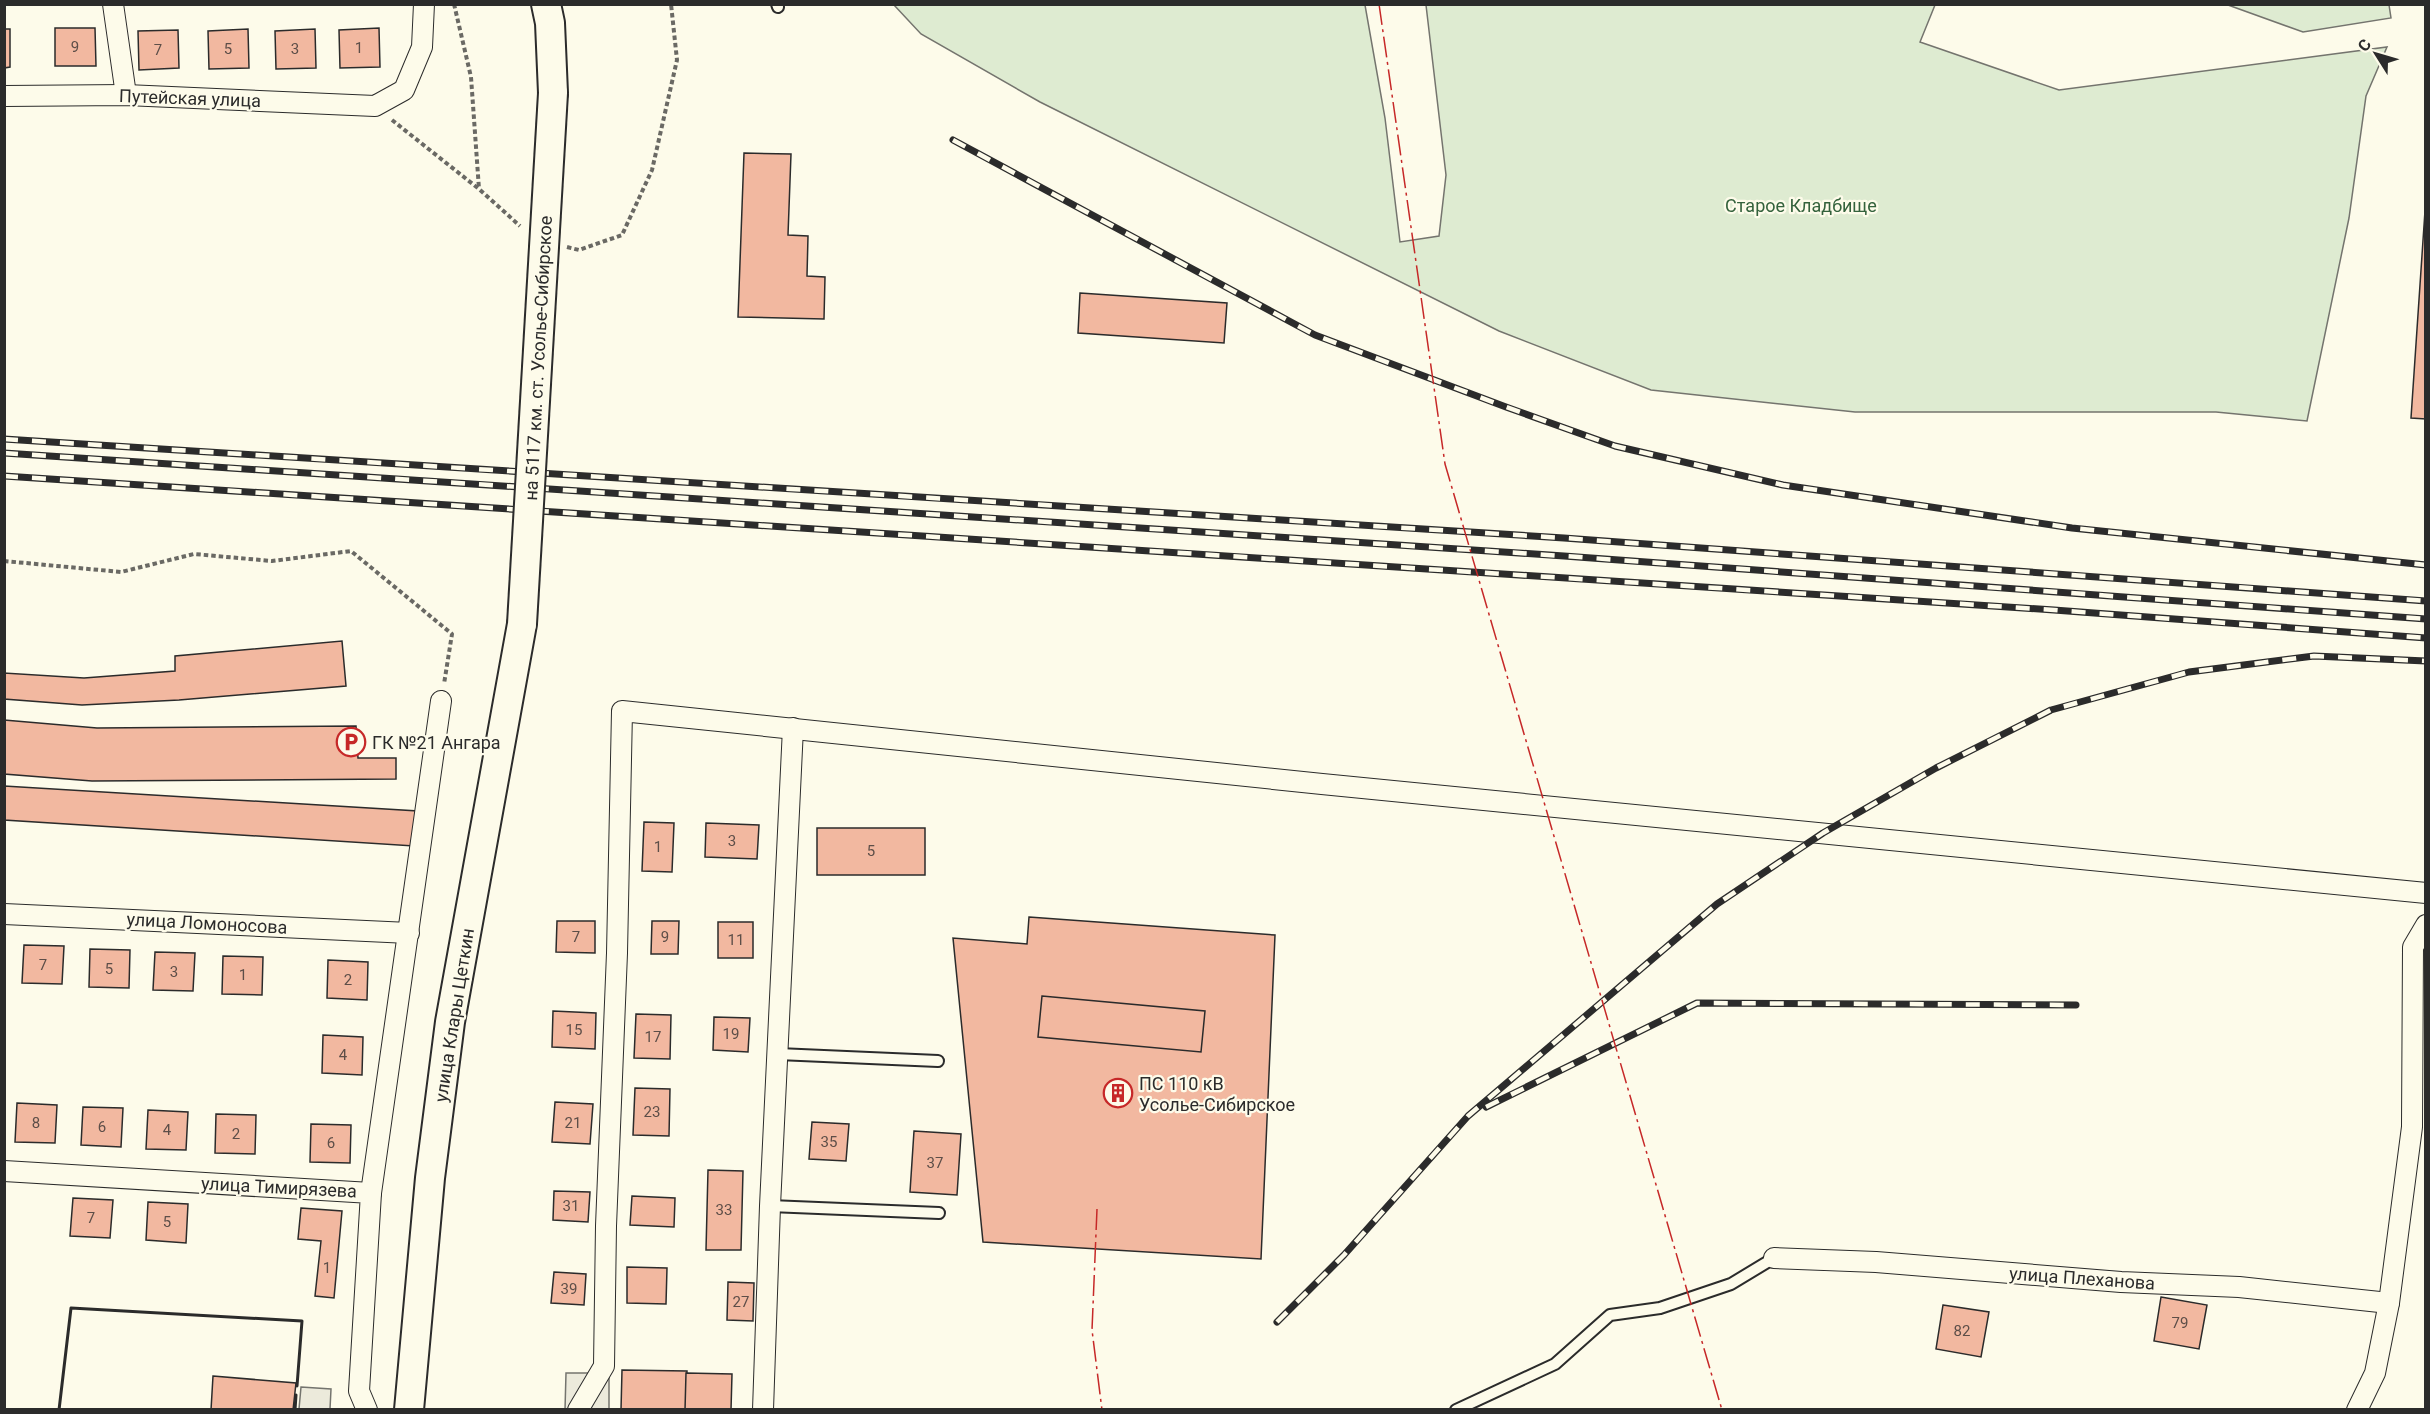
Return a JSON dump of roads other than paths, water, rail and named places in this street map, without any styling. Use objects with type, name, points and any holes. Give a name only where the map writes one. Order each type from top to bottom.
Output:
[{"type":"street","points":[[112,4],[126,95]]},
{"type":"street","name":"Путейская улица","points":[[4,96],[126,95],[375,106],[404,90],[422,47],[424,4]]},
{"type":"street","name":"на 5117 км. ст. Усолье-Сибирское","points":[[522,624],[553,93],[550,23],[546,4]]},
{"type":"street","name":"улица Клары Цеткин","points":[[409,1410],[430,1178],[450,1022],[522,624]]},
{"type":"street","points":[[371,1193],[441,701]]},
{"type":"street","points":[[578,1410],[604,1366],[606,1226],[617,953],[622,711],[1334,785],[2426,893]]},
{"type":"street","points":[[763,1410],[770,1206],[793,728]]},
{"type":"street","name":"улица Ломоносова","points":[[4,914],[409,933]]},
{"type":"street","points":[[2357,1410],[2375,1373],[2419,1128],[2413,947],[2426,925]]},
{"type":"street","name":"улица Тимирязева","points":[[4,1171],[371,1193],[359,1391],[367,1410]]},
{"type":"street","name":"улица Плеханова","points":[[1774,1258],[1876,1262],[2121,1282],[2239,1287],[2389,1303]]},
{"type":"lane","points":[[778,1054],[938,1061]]},
{"type":"lane","points":[[770,1206],[939,1213]]},
{"type":"lane","points":[[1456,1410],[1555,1364],[1610,1315],[1660,1308],[1731,1284],[1774,1258]]},
{"type":"railway","points":[[953,140],[1315,335],[1615,446],[1783,485],[2072,528],[2426,565]]},
{"type":"railway","points":[[4,439],[1564,538],[2426,601]]},
{"type":"railway","points":[[4,453],[1564,556],[2426,619]]},
{"type":"railway","points":[[4,476],[2054,610],[2426,638]]},
{"type":"railway","points":[[1277,1322],[1344,1255],[1468,1116],[1717,904],[1823,833],[1936,768],[2051,710],[2189,672],[2314,656],[2426,661]]},
{"type":"railway","points":[[1486,1107],[1697,1003],[2076,1005]]},
{"type":"place","name":"ГК №21 Ангара","points":[[351,742]]},
{"type":"place","name":"ПС 110 кВ Усолье-Сибирское","points":[[1118,1093]]},
{"type":"park label","name":"Старое Кладбище","points":[[1801,205]]}]
